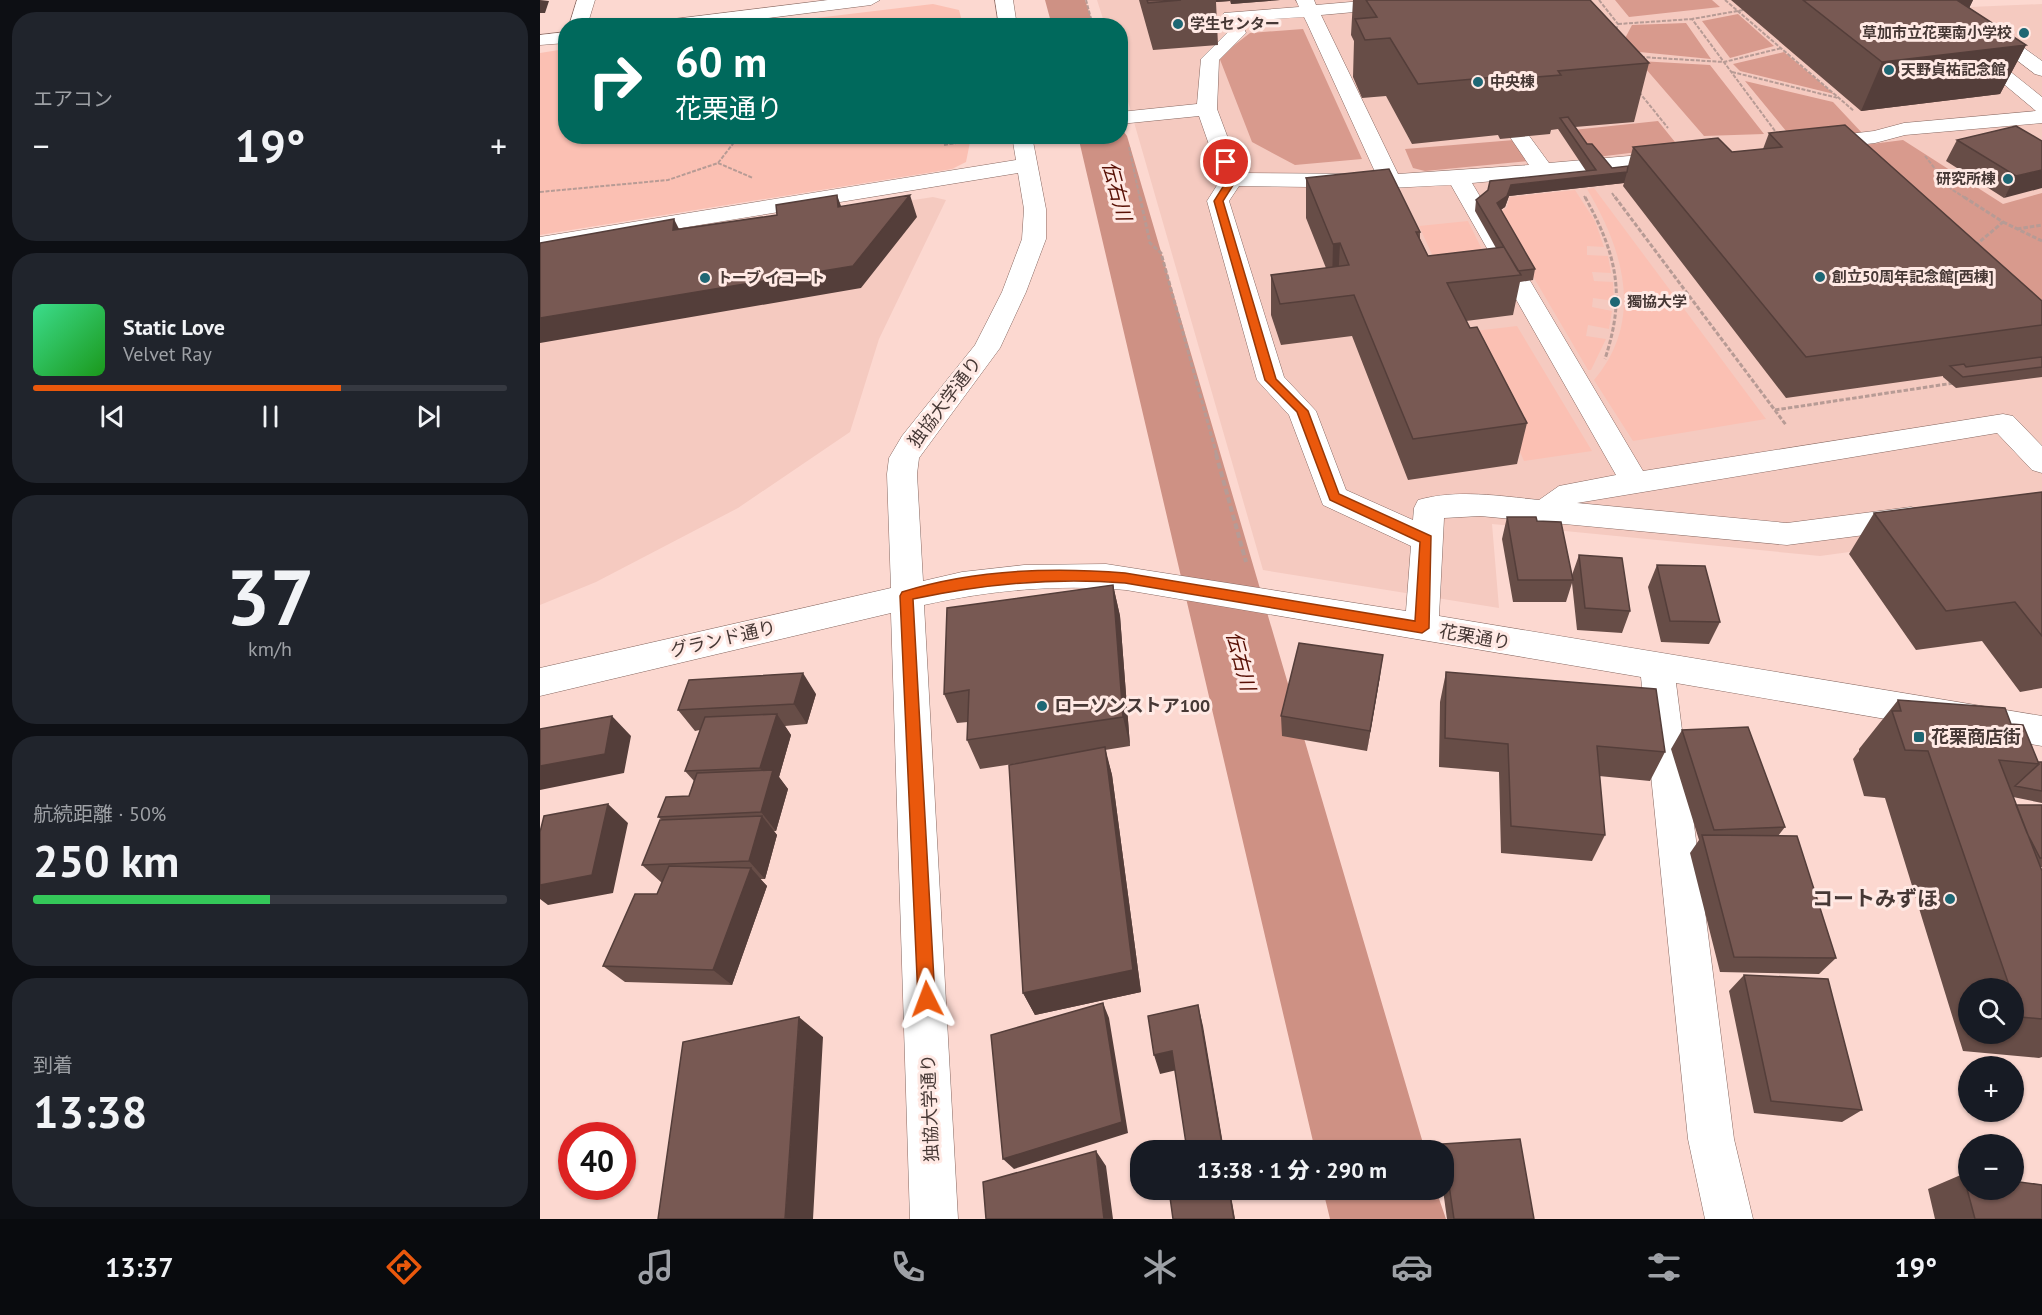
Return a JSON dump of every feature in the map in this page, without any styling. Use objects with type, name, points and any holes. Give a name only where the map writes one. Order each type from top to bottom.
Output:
[{"type":"street","points":[[580,18],[586,0]]},
{"type":"street","points":[[724,18],[871,0]]},
{"type":"street","points":[[1004,0],[1007,18]]},
{"type":"street","points":[[1232,179],[1207,109],[1210,59],[1237,33],[1230,17],[1308,5],[1432,0]]},
{"type":"street","points":[[1940,3],[2042,70]]},
{"type":"street","points":[[1940,3],[1999,54],[1984,60],[2042,107]]},
{"type":"street","points":[[1308,5],[1390,181]]},
{"type":"street","points":[[540,40],[558,38]]},
{"type":"street","points":[[1128,117],[1207,109]]},
{"type":"street","points":[[1787,148],[1887,133],[2042,117]]},
{"type":"street","points":[[1520,137],[1544,171]]},
{"type":"street","name":"独協大学通り","points":[[934,1219],[927,999],[906,596],[902,474],[904,459],[912,443],[987,348],[1014,292],[1034,239],[1035,209],[1023,144]]},
{"type":"street","points":[[1232,179],[1390,181],[1458,178],[1691,157]]},
{"type":"street","points":[[540,244],[1026,165]]},
{"type":"street","points":[[1458,178],[1576,385],[1635,483]]},
{"type":"street","points":[[1232,179],[1218,201],[1271,380],[1302,411],[1334,497],[1427,540]]},
{"type":"street","points":[[1545,511],[1570,493],[2002,423],[2042,463]]},
{"type":"street","points":[[1422,628],[1429,508],[1480,505],[1787,534],[1938,514]]},
{"type":"street","name":"花栗通り","points":[[906,596],[1005,578],[1087,575],[1247,585],[1422,628],[2042,731]]},
{"type":"street","name":"グランド通り","points":[[540,682],[906,596]]},
{"type":"street","points":[[1657,668],[1711,1139],[1730,1219]]},
{"type":"path","points":[[1086,0],[1091,18]]},
{"type":"path","points":[[1599,0],[1618,24]]},
{"type":"path","points":[[1725,0],[1839,98],[1887,133],[1951,189],[2003,222],[2042,241]]},
{"type":"path","points":[[1618,24],[1692,19],[1743,10]]},
{"type":"path","points":[[1692,19],[1787,148]]},
{"type":"path","points":[[1615,33],[1618,24]]},
{"type":"path","points":[[1641,57],[1724,63],[1782,48]]},
{"type":"path","points":[[1731,72],[1839,98],[1887,133]]},
{"type":"path","points":[[1637,88],[1691,157]]},
{"type":"path","points":[[1128,128],[1133,139],[1129,148],[1150,243],[1161,253],[1247,585]]},
{"type":"path","points":[[540,192],[668,180],[718,163],[733,144]]},
{"type":"path","points":[[940,146],[952,144]]},
{"type":"path","points":[[718,163],[755,178]]},
{"type":"path","points":[[1611,192],[1808,454]]},
{"type":"path","points":[[1576,385],[1603,363],[1612,339],[1619,285],[1603,227],[1583,193]]},
{"type":"path","points":[[1985,252],[1977,244],[2003,222]]},
{"type":"path","points":[[2017,229],[2042,225]]},
{"type":"path","points":[[1774,410],[1958,383],[1952,376]]},
{"type":"shaded area","name":"獨協大学","points":[[1097,0],[1944,0],[2042,74],[2042,526],[1820,556],[1492,524],[1499,608],[1263,570],[1128,101],[1128,18],[1103,18]]},
{"type":"shaded area","points":[[1615,0],[1712,0],[1720,7],[1629,17]]},
{"type":"shaded area","points":[[933,4],[959,10],[961,18],[816,18]]},
{"type":"shaded area","name":"草加市立花栗南小学校","points":[[2042,4],[2042,60],[1970,7]]},
{"type":"shaded area","points":[[1738,14],[1774,46],[1730,58],[1702,21]]},
{"type":"shaded area","points":[[1686,23],[1711,59],[1619,50],[1632,25]]},
{"type":"shaded area","points":[[1303,29],[1362,159],[1295,165],[1252,142],[1219,57],[1250,33]]},
{"type":"shaded area","points":[[558,50],[558,144],[970,144],[966,162],[952,169],[540,235],[540,53]]},
{"type":"shaded area","points":[[1784,52],[1834,94],[1740,71],[1733,64]]},
{"type":"shaded area","points":[[1639,61],[1710,65],[1764,134],[1704,136]]},
{"type":"shaded area","points":[[1745,81],[1833,102],[1863,134],[1791,137]]},
{"type":"shaded area","points":[[1658,121],[1679,147],[1597,157],[1573,130]]},
{"type":"shaded area","points":[[1514,140],[1529,161],[1425,171],[1413,168],[1405,149]]},
{"type":"shaded area","points":[[1903,140],[2003,204],[2042,193],[2042,343],[1856,146]]},
{"type":"shaded area","points":[[1594,188],[1766,419],[1633,441],[1594,380],[1610,357],[1619,333],[1624,309],[1623,284],[1618,260],[1600,212],[1587,189]]},
{"type":"shaded area","points":[[1575,190],[1595,221],[1604,247],[1587,246],[1587,255],[1608,256],[1611,273],[1592,272],[1594,281],[1613,282],[1614,301],[1593,298],[1592,307],[1612,311],[1609,329],[1588,325],[1586,336],[1606,339],[1591,370],[1588,370],[1497,215],[1507,207],[1510,197]]},
{"type":"shaded area","name":"トーブ イコート","points":[[933,197],[946,200],[879,339],[850,432],[738,508],[596,582],[540,605],[540,258]]},
{"type":"shaded area","points":[[1468,221],[1491,268],[1441,274],[1419,226]]},
{"type":"shaded area","points":[[1517,326],[1592,451],[1524,461],[1466,332]]},
{"type":"building","points":[[1147,0],[1181,0],[1148,3]]},
{"type":"building","points":[[1366,0],[1590,0],[1649,63],[1558,71],[1561,75],[1510,79],[1507,76],[1418,84],[1390,38],[1365,40],[1355,19],[1377,17]]},
{"type":"building","points":[[1803,0],[1957,0],[2026,45],[1882,62]]},
{"type":"building","points":[[1568,117],[1587,144],[1592,144],[1612,168],[1628,166],[1627,172],[1511,185],[1507,196],[1497,203],[1535,269],[1518,271],[1476,200],[1488,190],[1490,181],[1596,170],[1560,118]]},
{"type":"building","name":"創立50周年記念館[西棟]","points":[[1845,125],[2042,301],[2042,325],[1806,357],[1633,147],[1718,138],[1732,152],[1782,147],[1769,133]]},
{"type":"building","points":[[2016,126],[2042,141],[2042,170],[2016,176],[1957,140]]},
{"type":"building","points":[[1389,169],[1420,232],[1416,232],[1428,256],[1504,247],[1521,275],[1447,283],[1470,328],[1477,327],[1527,423],[1413,439],[1354,295],[1280,304],[1271,275],[1349,265],[1340,243],[1333,244],[1306,178]]},
{"type":"building","name":"トーブ イコート","points":[[837,195],[838,207],[910,195],[853,266],[540,318],[540,243],[674,219],[673,230],[777,215],[776,205]]},
{"type":"building","points":[[2042,357],[2042,367],[1963,377],[1950,366],[1964,364],[1966,367]]},
{"type":"building","points":[[2042,492],[2042,636],[2015,602],[1946,611],[1874,513]]},
{"type":"building","points":[[1507,517],[1536,517],[1537,521],[1561,522],[1573,580],[1518,580]]},
{"type":"building","points":[[1579,555],[1622,558],[1630,611],[1585,608]]},
{"type":"building","points":[[1657,565],[1705,566],[1720,622],[1670,621]]},
{"type":"building","name":"ローソンストア100","points":[[1113,585],[1123,717],[967,740],[969,690],[944,694],[947,608]]},
{"type":"building","points":[[1299,643],[1383,655],[1370,731],[1281,716]]},
{"type":"building","points":[[1446,672],[1656,689],[1665,752],[1597,746],[1605,835],[1511,826],[1508,744],[1445,738]]},
{"type":"building","points":[[803,673],[794,704],[678,710],[689,680]]},
{"type":"building","points":[[1898,700],[2005,708],[2011,724],[2023,725],[2039,764],[1999,760],[2042,871],[2042,1019],[2024,1017],[2024,978],[2007,978],[1928,751],[1905,750],[1892,711],[1901,711]]},
{"type":"building","points":[[777,714],[760,768],[685,771],[705,717]]},
{"type":"building","points":[[612,716],[605,754],[540,766],[540,729]]},
{"type":"building","points":[[1748,727],[1785,827],[1714,830],[1682,730]]},
{"type":"building","points":[[1105,747],[1133,970],[1023,993],[1009,765]]},
{"type":"building","points":[[2038,762],[2042,762],[2042,791],[2015,786],[2039,764]]},
{"type":"building","points":[[773,770],[761,812],[658,817],[666,797],[689,796],[697,773]]},
{"type":"building","points":[[608,804],[592,875],[540,885],[540,832],[544,816]]},
{"type":"building","points":[[2016,805],[2042,805],[2042,858],[2027,833]]},
{"type":"building","points":[[762,816],[749,861],[642,865],[660,820]]},
{"type":"building","points":[[1702,835],[1797,836],[1836,958],[1734,957]]},
{"type":"building","points":[[669,866],[751,868],[713,970],[603,966],[635,894],[657,894]]},
{"type":"building","points":[[1744,975],[1828,979],[1862,1110],[1771,1101]]},
{"type":"building","points":[[1103,1003],[1122,1122],[1003,1159],[991,1035]]},
{"type":"building","points":[[1198,1005],[1221,1140],[1185,1140],[1172,1051],[1154,1055],[1148,1016]]},
{"type":"building","points":[[799,1017],[785,1219],[658,1219],[683,1042]]},
{"type":"building","points":[[1520,1139],[1534,1219],[1454,1219],[1451,1200],[1454,1200],[1454,1143]]},
{"type":"building","points":[[1096,1151],[1104,1219],[986,1219],[983,1182]]},
{"type":"building","points":[[2024,1183],[2042,1185],[2042,1219],[1975,1219],[1970,1200],[2024,1200]]},
{"type":"building","points":[[1170,1200],[1231,1200],[1234,1219],[1173,1219]]},
{"type":"waterway","name":"伝右川","points":[[1065,0],[1071,18]]},
{"type":"waterway","name":"伝右川","points":[[1104,144],[1367,1140]]},
{"type":"waterway","name":"伝右川","points":[[1383,1200],[1388,1219]]},
{"type":"place","name":"学生センター","points":[[1178,24]]},
{"type":"place","name":"草加市立花栗南小学校","points":[[2024,33]]},
{"type":"place","name":"天野貞祐記念館","points":[[1889,70]]},
{"type":"place","name":"中央棟","points":[[1478,82]]},
{"type":"place","name":"研究所棟","points":[[2008,179]]},
{"type":"place","name":"創立50周年記念館[西棟]","points":[[1820,277]]},
{"type":"place","name":"トーブ イコート","points":[[705,278]]},
{"type":"place","name":"獨協大学","points":[[1615,302]]},
{"type":"place","name":"ローソンストア100","points":[[1042,706]]},
{"type":"place","name":"花栗商店街","points":[[1919,737]]},
{"type":"place","name":"コートみずほ","points":[[1950,899]]},
{"type":"route","points":[[927,999],[906,596],[1005,578],[1087,575],[1125,578],[1247,597],[1422,628],[1427,540],[1334,497],[1302,411],[1271,380],[1218,201],[1232,179],[1226,162]]}]
